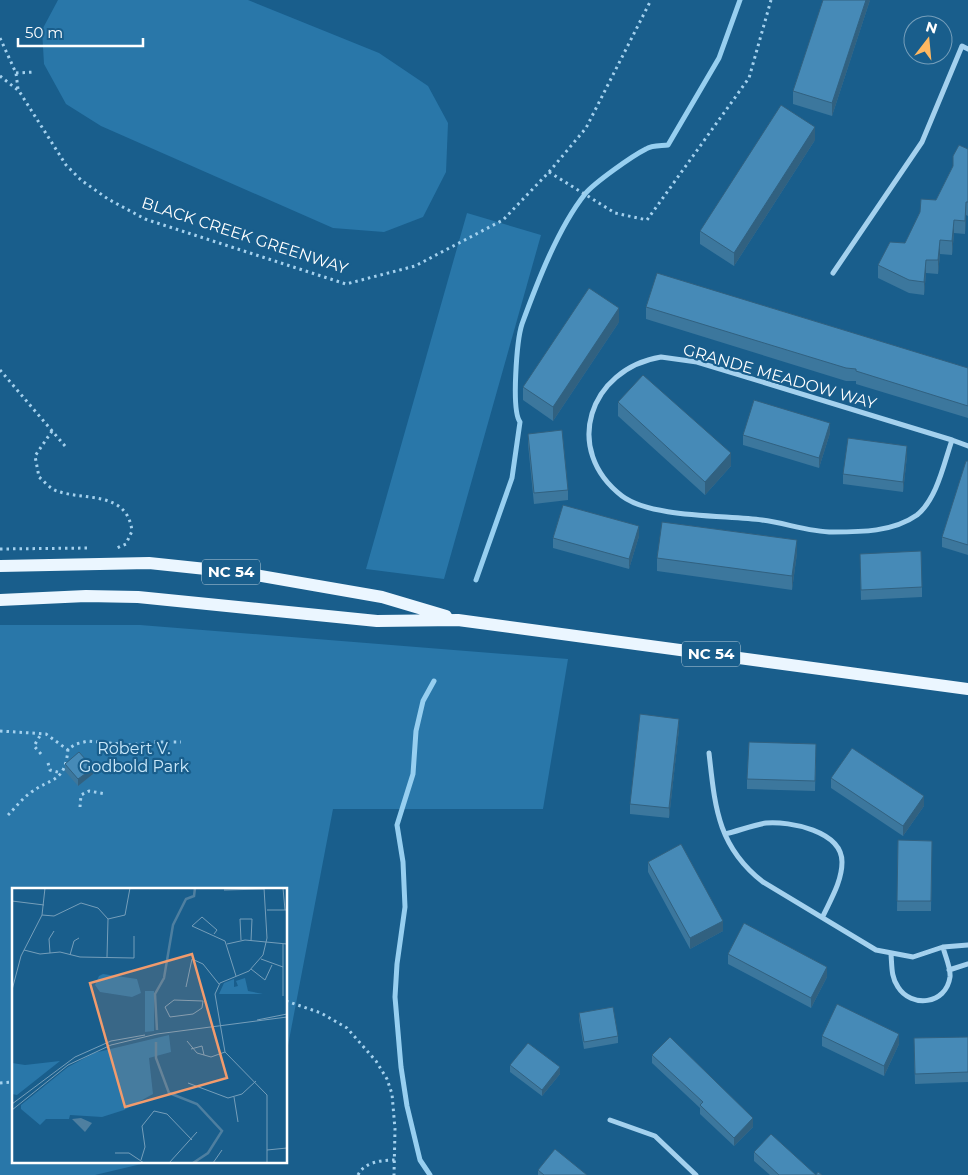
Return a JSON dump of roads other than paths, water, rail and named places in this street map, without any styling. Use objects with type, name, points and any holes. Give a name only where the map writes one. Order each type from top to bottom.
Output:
[{"type":"main road","name":"NC 54","points":[[0,566],[150,563],[244,573],[382,597],[458,620]]},
{"type":"main road","name":"NC 54","points":[[0,600],[86,596],[138,597],[377,621],[458,620],[968,689]]},
{"type":"street","points":[[832,273],[922,142],[962,46],[968,48]]},
{"type":"street","name":"GRANDE MEADOW WAY","points":[[952,440],[932,493],[925,506],[917,514],[892,526],[876,530],[831,532],[762,520],[656,510],[632,503],[603,477],[591,451],[589,438],[591,422],[598,400],[607,386],[618,374],[632,365],[662,357],[697,362],[952,440],[968,446]]},
{"type":"street","points":[[709,753],[716,812],[725,834],[748,870],[763,882],[823,916],[876,950],[913,957],[943,947],[968,945]]},
{"type":"street","points":[[725,834],[767,823],[814,830],[826,836],[838,847],[842,860],[840,877],[823,916]]},
{"type":"street","points":[[891,954],[893,978],[899,990],[918,1000],[930,1001],[939,998],[946,989],[950,976],[943,947]]},
{"type":"street","points":[[949,970],[968,964]]},
{"type":"street","points":[[610,1120],[655,1136],[696,1175]]},
{"type":"waterway","points":[[476,580],[512,478],[520,422],[517,415],[515,390],[520,332],[549,256],[575,208],[596,183],[640,152],[651,147],[668,145],[719,58],[740,0]]},
{"type":"waterway","points":[[430,1175],[420,1160],[407,1106],[401,1067],[395,997],[397,964],[405,907],[403,862],[397,825],[413,774],[416,731],[423,701],[434,681]]},
{"type":"park label","name":"Robert V. Godbold Park","points":[[134,757]]}]
